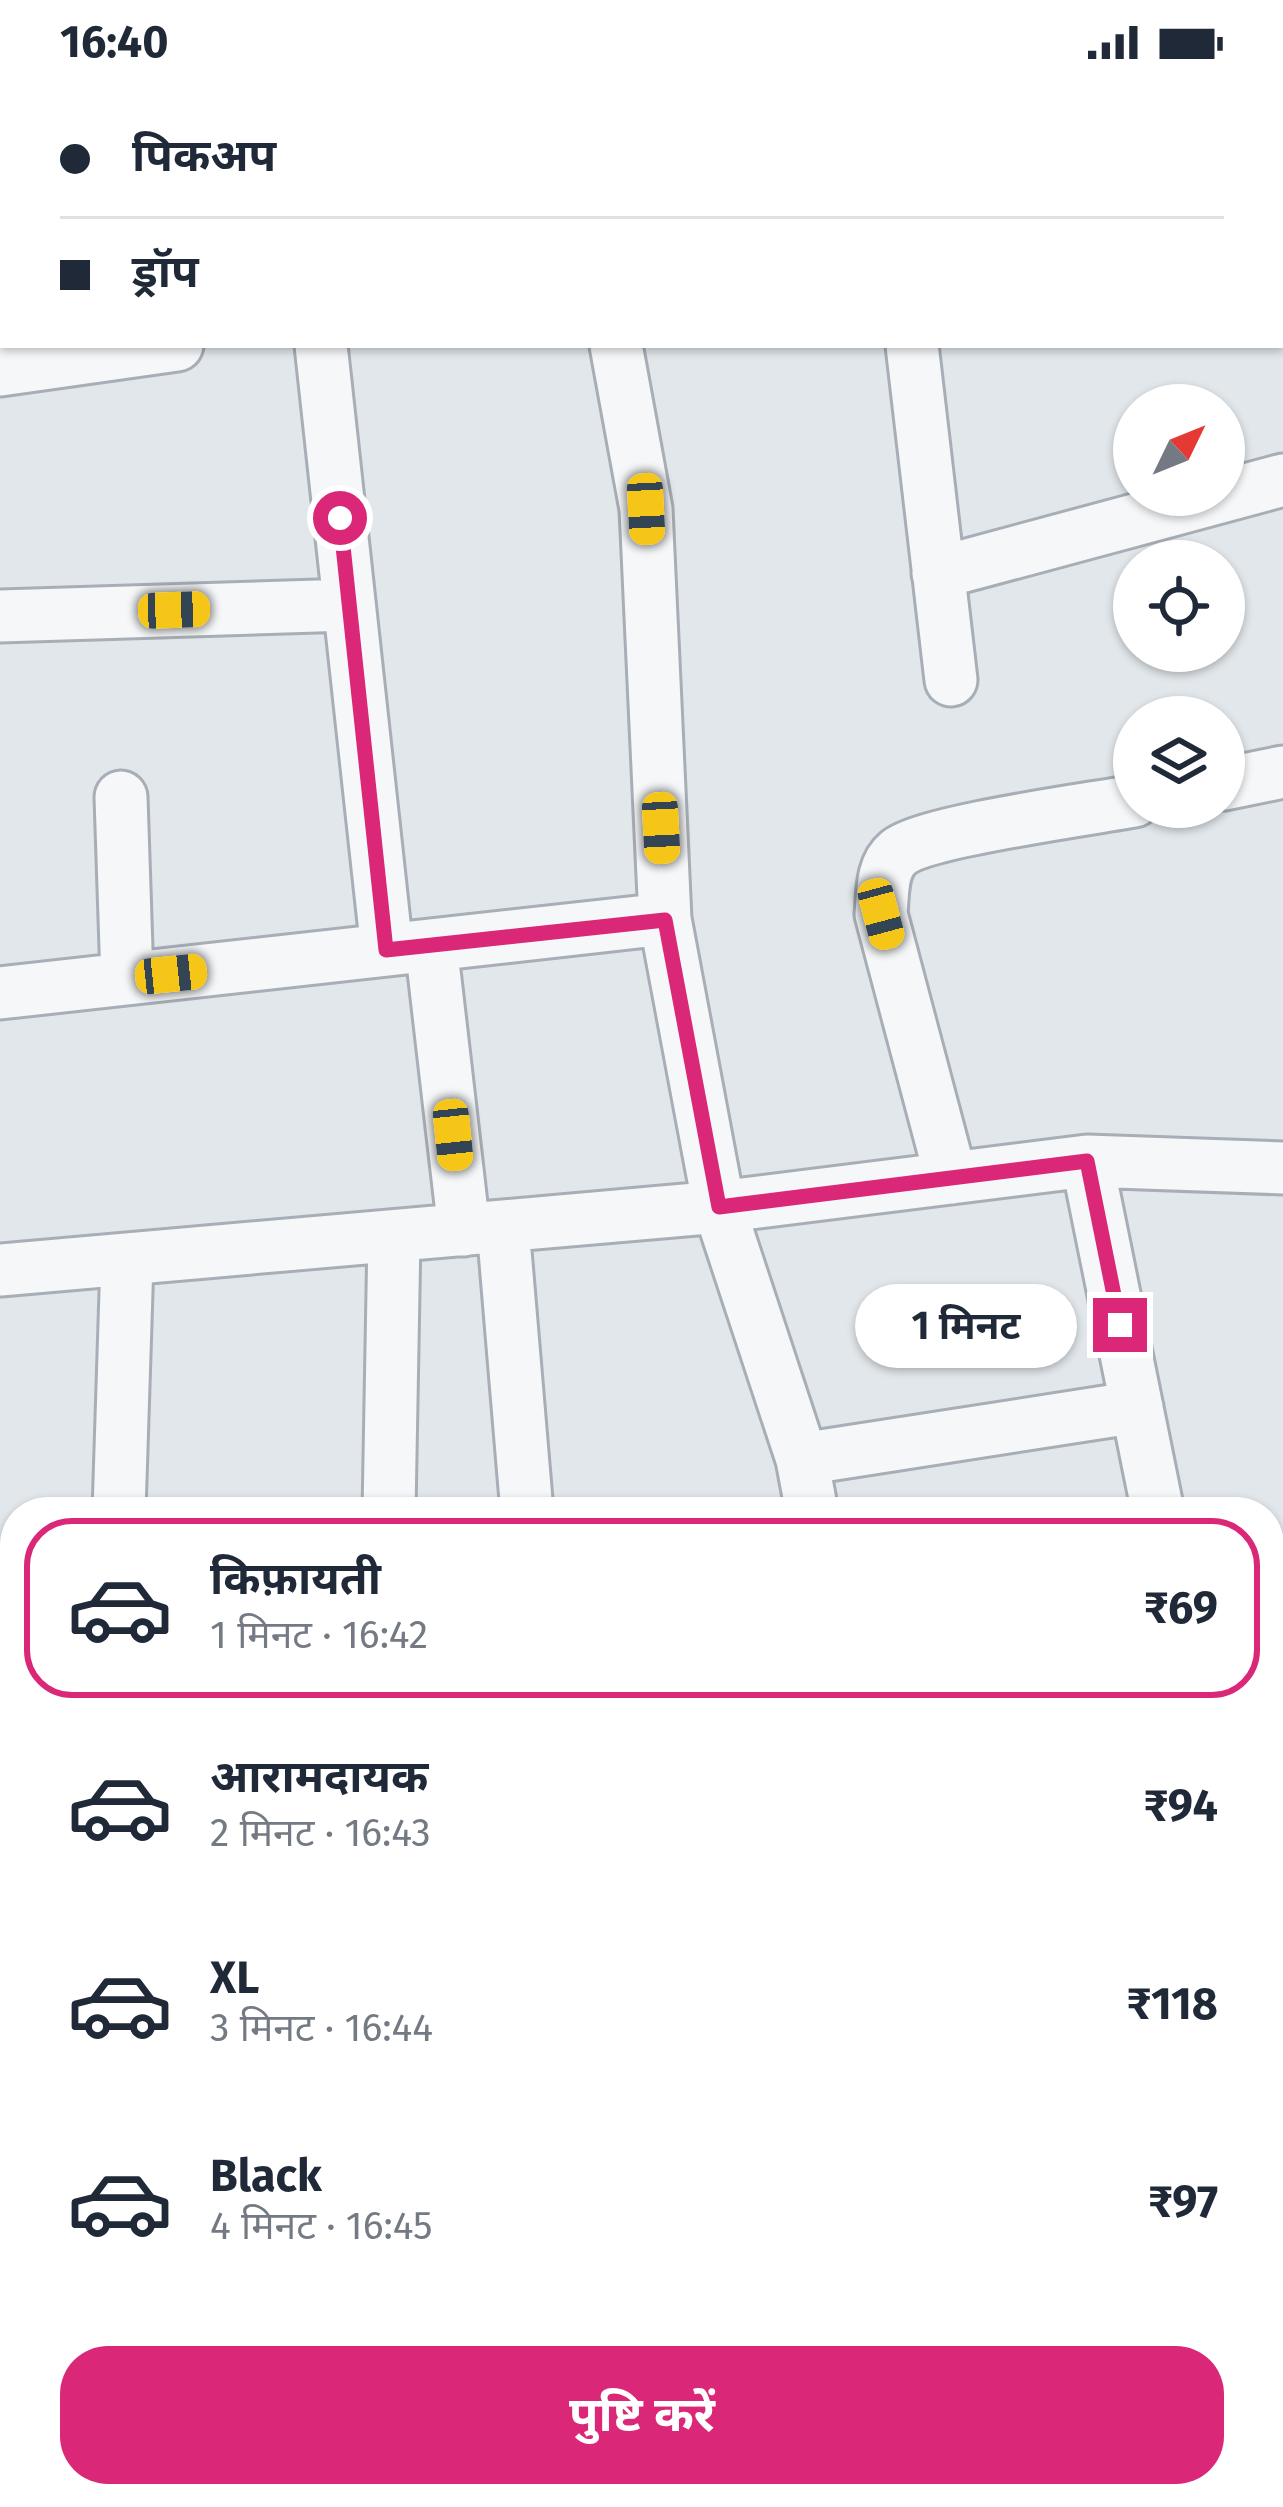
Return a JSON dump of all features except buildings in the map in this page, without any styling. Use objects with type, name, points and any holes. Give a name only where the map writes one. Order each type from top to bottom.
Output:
[{"type":"street","points":[[0,370],[156,348]]},
{"type":"street","points":[[321,348],[349,605],[409,948],[484,1228],[525,1497]]},
{"type":"street","points":[[617,348],[646,509],[665,920],[719,1207],[802,1459],[809,1497]]},
{"type":"street","points":[[912,348],[951,680]]},
{"type":"street","points":[[938,573],[1283,480]]},
{"type":"street","points":[[0,616],[349,605]]},
{"type":"street","points":[[1245,780],[1283,772]]},
{"type":"street","points":[[121,797],[128,979]]},
{"type":"street","points":[[951,1178],[881,914],[885,871],[900,851],[941,838],[1113,805]]},
{"type":"street","points":[[0,993],[665,920]]},
{"type":"street","points":[[1087,1161],[1155,1497]]},
{"type":"street","points":[[0,1270],[719,1207],[1087,1161],[1283,1168]]},
{"type":"street","points":[[389,1497],[394,1236]]},
{"type":"street","points":[[119,1497],[127,1260]]},
{"type":"street","points":[[802,1459],[1137,1407]]},
{"type":"route","points":[[340,518],[386,950],[665,920],[719,1207],[1087,1161],[1120,1325]]}]
